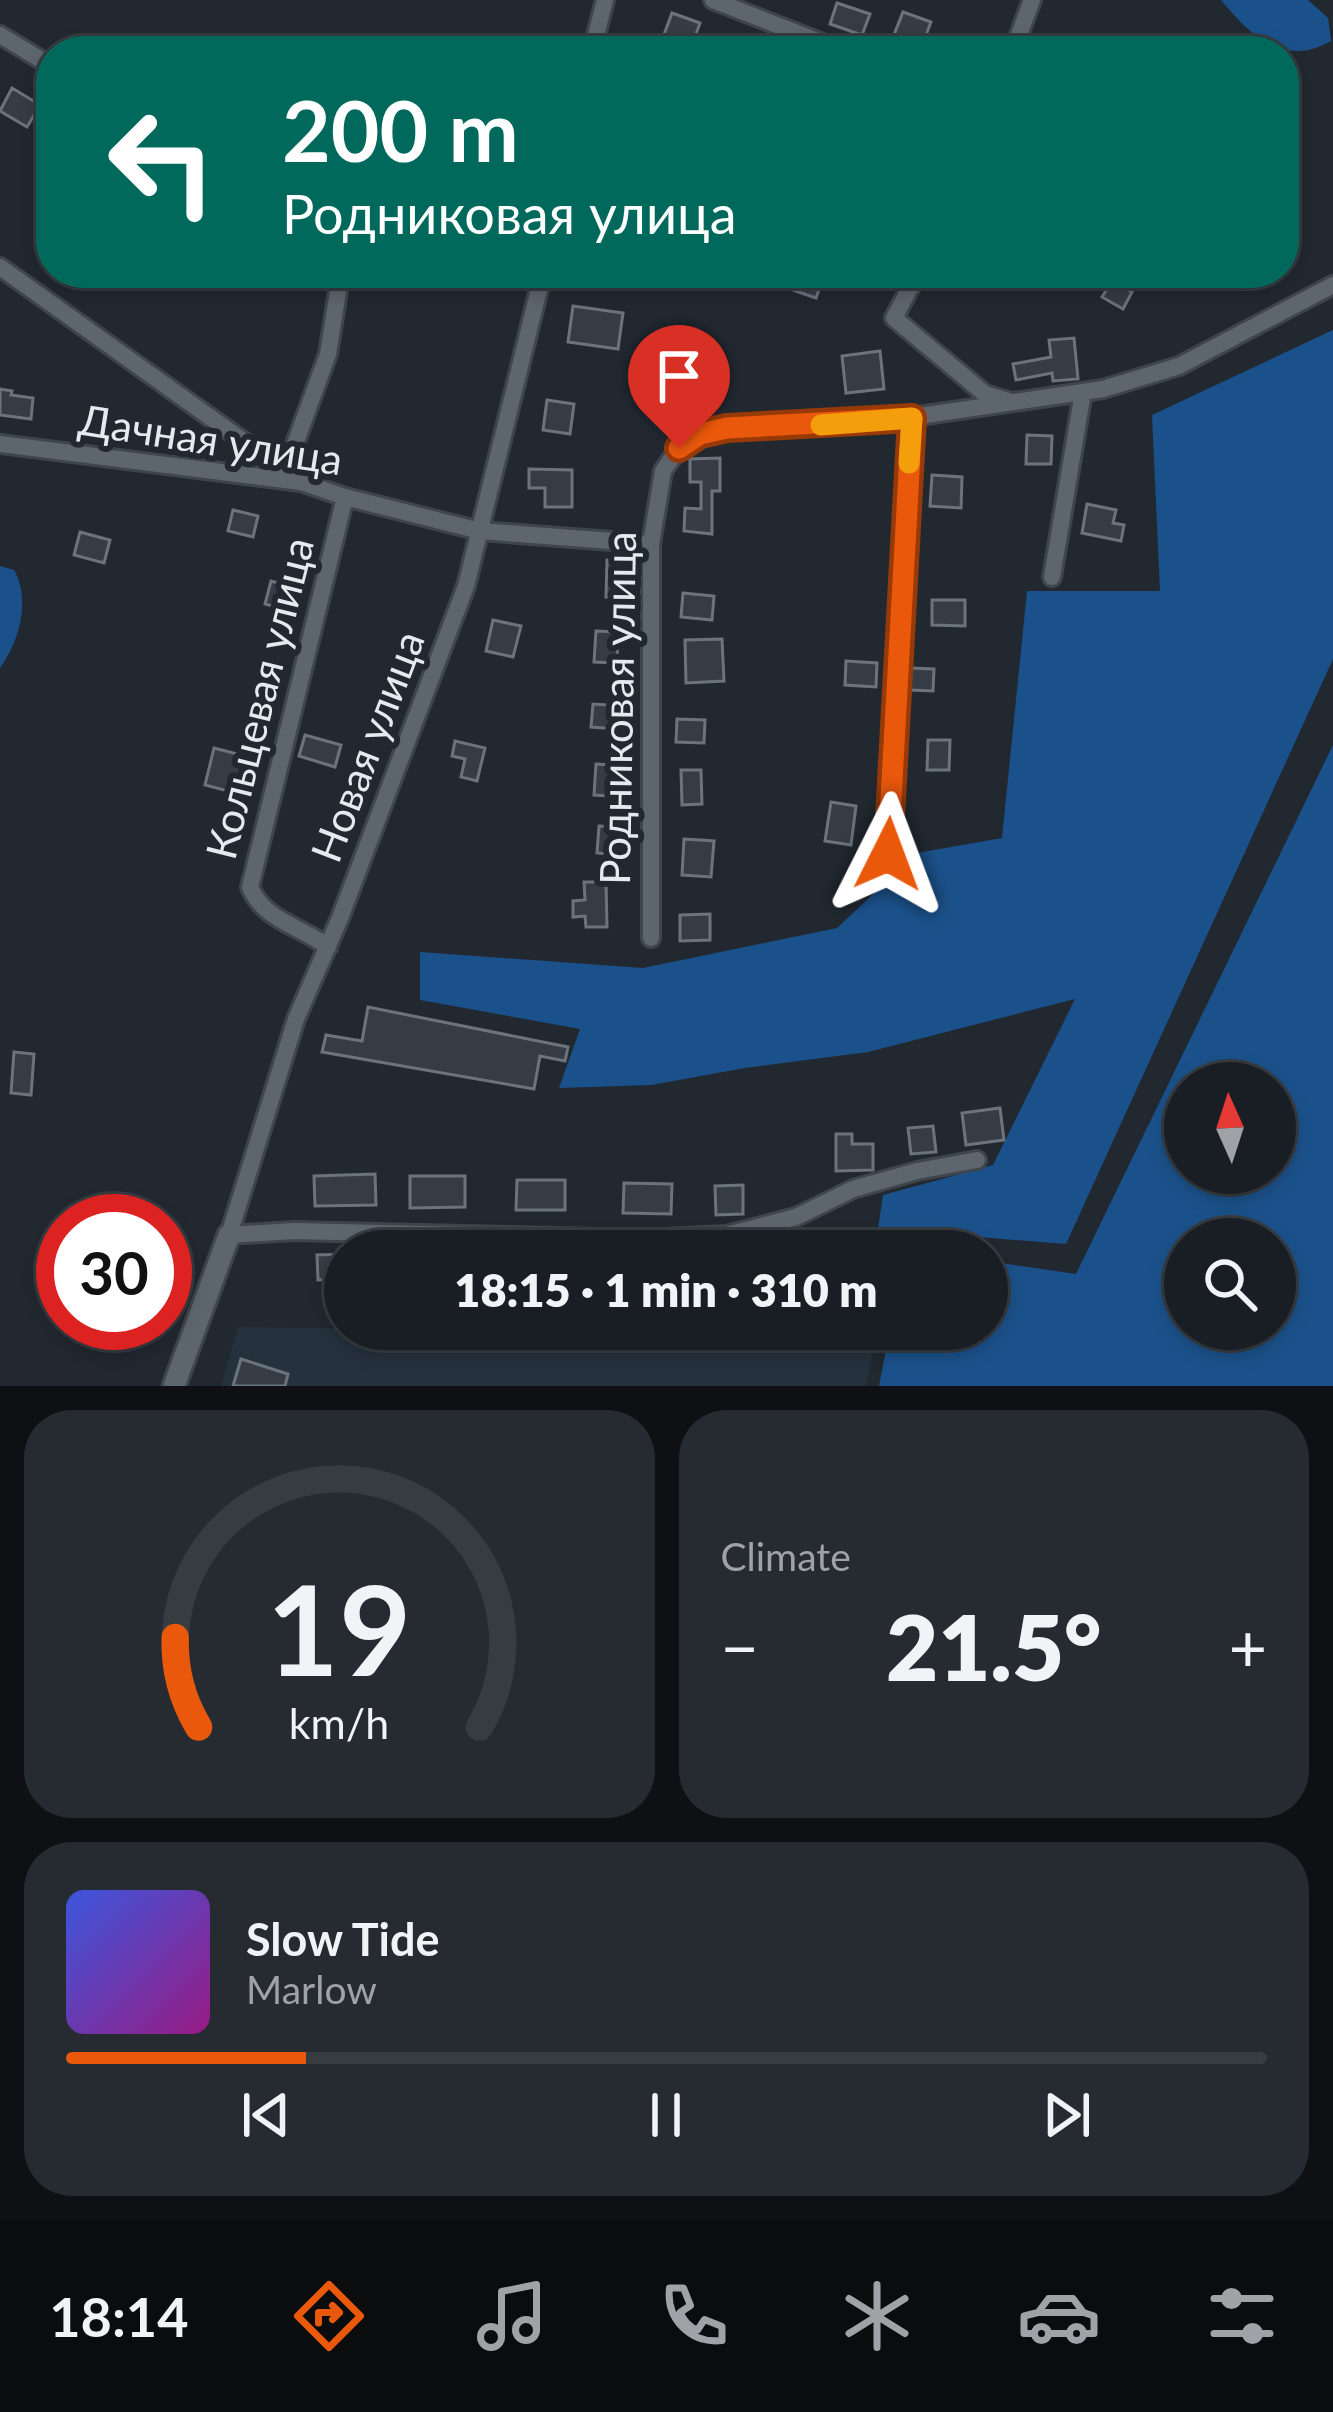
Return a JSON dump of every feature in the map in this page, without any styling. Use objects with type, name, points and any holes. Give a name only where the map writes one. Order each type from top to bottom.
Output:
[{"type":"street","points":[[596,36],[605,0]]},
{"type":"street","points":[[713,0],[805,36]]},
{"type":"street","points":[[1018,36],[1032,0]]},
{"type":"street","points":[[0,35],[36,57]]},
{"type":"street","points":[[0,267],[301,482]]},
{"type":"street","name":"Родниковая улица","points":[[651,938],[651,544],[663,471],[679,448],[700,434],[727,428],[912,418],[1083,392],[1179,366],[1333,285]]},
{"type":"street","points":[[301,482],[294,464],[296,444],[328,354],[339,288]]},
{"type":"street","name":"Новая улица","points":[[229,1235],[296,1019],[466,586],[539,288]]},
{"type":"street","points":[[910,288],[894,318],[985,394],[1015,403]]},
{"type":"street","points":[[1052,577],[1083,392]]},
{"type":"street","points":[[888,854],[912,418]]},
{"type":"street","name":"Дачная улица","points":[[0,444],[301,482],[480,531],[651,544]]},
{"type":"street","name":"Кольцевая улица","points":[[328,946],[308,931],[270,915],[256,902],[250,887],[344,497]]},
{"type":"street","points":[[174,1386],[229,1235],[294,1231],[644,1239],[728,1235],[796,1216],[853,1189],[976,1160]]},
{"type":"shaded area","points":[[1221,0],[1308,0],[1328,18],[1331,41],[1299,51],[1299,36],[1256,36]]},
{"type":"shaded area","points":[[1333,330],[1333,659],[1066,1244],[1008,1239],[1008,1230],[878,1229],[883,1195],[993,1165],[1075,999],[868,1052],[651,1085],[559,1088],[580,1029],[420,1000],[420,952],[643,968],[837,928],[917,853],[1002,838],[1027,591],[1160,591],[1152,415]]},
{"type":"shaded area","points":[[0,566],[14,570],[22,607],[13,646],[0,668]]},
{"type":"shaded area","points":[[1333,745],[1333,1386],[879,1386],[886,1350],[1008,1350],[1008,1264],[1076,1274],[1164,1093],[1164,1194],[1296,1194],[1296,1062],[1179,1062]]},
{"type":"shaded area","points":[[238,1327],[324,1328],[324,1350],[873,1351],[866,1386],[221,1386]]},
{"type":"building","points":[[837,3],[870,14],[862,35],[830,24]]},
{"type":"building","points":[[903,12],[931,22],[926,36],[894,36]]},
{"type":"building","points":[[672,13],[700,23],[695,36],[663,36]]},
{"type":"building","points":[[12,88],[36,103],[27,127],[0,111]]},
{"type":"building","points":[[790,288],[820,288],[816,298]]},
{"type":"building","points":[[1108,288],[1132,292],[1123,309],[1102,297]]},
{"type":"building","points":[[573,306],[623,313],[618,349],[568,342]]},
{"type":"building","points":[[1074,338],[1078,379],[1053,381],[1052,373],[1016,380],[1013,364],[1051,357],[1049,340]]},
{"type":"building","points":[[880,351],[884,389],[846,393],[842,356]]},
{"type":"building","points":[[0,389],[33,398],[31,419],[0,415]]},
{"type":"building","points":[[547,400],[574,404],[570,434],[543,430]]},
{"type":"building","points":[[1027,435],[1052,436],[1051,464],[1026,464]]},
{"type":"building","points":[[720,458],[720,491],[712,491],[712,534],[684,531],[685,508],[701,509],[701,482],[690,482],[690,459]]},
{"type":"building","points":[[529,469],[572,470],[572,507],[545,507],[545,488],[529,488]]},
{"type":"building","points":[[932,475],[962,477],[961,508],[930,506]]},
{"type":"building","points":[[1087,504],[1116,510],[1113,523],[1124,525],[1121,541],[1082,533]]},
{"type":"building","points":[[233,510],[258,516],[253,537],[228,531]]},
{"type":"building","points":[[80,532],[110,540],[104,563],[74,555]]},
{"type":"building","points":[[607,560],[633,561],[631,598],[606,597]]},
{"type":"building","points":[[271,581],[292,587],[286,610],[265,604]]},
{"type":"building","points":[[683,593],[714,596],[712,620],[681,617]]},
{"type":"building","points":[[932,600],[965,600],[965,626],[932,625]]},
{"type":"building","points":[[493,620],[521,626],[513,657],[486,651]]},
{"type":"building","points":[[596,631],[618,632],[617,663],[594,662]]},
{"type":"building","points":[[722,639],[724,681],[686,683],[685,640]]},
{"type":"building","points":[[846,661],[877,663],[876,687],[845,685]]},
{"type":"building","points":[[911,668],[934,669],[933,691],[910,690]]},
{"type":"building","points":[[609,701],[620,702],[618,729],[591,727],[593,704],[608,705]]},
{"type":"building","points":[[677,719],[705,720],[704,743],[676,742]]},
{"type":"building","points":[[305,735],[341,745],[335,767],[299,756]]},
{"type":"building","points":[[928,740],[950,740],[949,770],[927,770]]},
{"type":"building","points":[[455,741],[485,748],[477,781],[461,777],[465,759],[452,756]]},
{"type":"building","points":[[214,748],[249,757],[239,794],[205,785]]},
{"type":"building","points":[[596,764],[627,766],[625,797],[594,795]]},
{"type":"building","points":[[681,770],[701,770],[702,804],[682,805]]},
{"type":"building","points":[[831,802],[856,806],[851,845],[825,841]]},
{"type":"building","points":[[599,826],[634,828],[632,856],[597,853]]},
{"type":"building","points":[[684,839],[714,841],[711,877],[682,875]]},
{"type":"building","points":[[584,882],[606,882],[607,927],[586,927],[585,916],[573,917],[573,901],[585,900]]},
{"type":"building","points":[[710,914],[710,940],[680,941],[680,915]]},
{"type":"building","points":[[368,1007],[568,1047],[565,1061],[540,1056],[534,1089],[322,1052],[326,1035],[362,1041]]},
{"type":"building","points":[[14,1052],[34,1054],[31,1095],[11,1093]]},
{"type":"building","points":[[1000,1108],[1004,1140],[966,1145],[962,1113]]},
{"type":"building","points":[[933,1126],[936,1152],[911,1154],[908,1128]]},
{"type":"building","points":[[836,1134],[852,1134],[852,1144],[873,1144],[873,1170],[836,1171]]},
{"type":"building","points":[[375,1174],[376,1205],[315,1206],[314,1176]]},
{"type":"building","points":[[410,1176],[465,1176],[465,1207],[410,1208]]},
{"type":"building","points":[[517,1180],[565,1180],[565,1210],[516,1210]]},
{"type":"building","points":[[624,1183],[672,1184],[671,1214],[623,1213]]},
{"type":"building","points":[[743,1185],[743,1214],[716,1215],[715,1186]]},
{"type":"building","points":[[317,1255],[324,1255],[324,1280],[318,1280]]},
{"type":"building","points":[[241,1359],[288,1374],[285,1386],[233,1386]]},
{"type":"slow traffic","points":[[821,425],[912,418],[909,463]]},
{"type":"route","points":[[679,448],[700,434],[727,428],[912,418],[888,854]]}]
